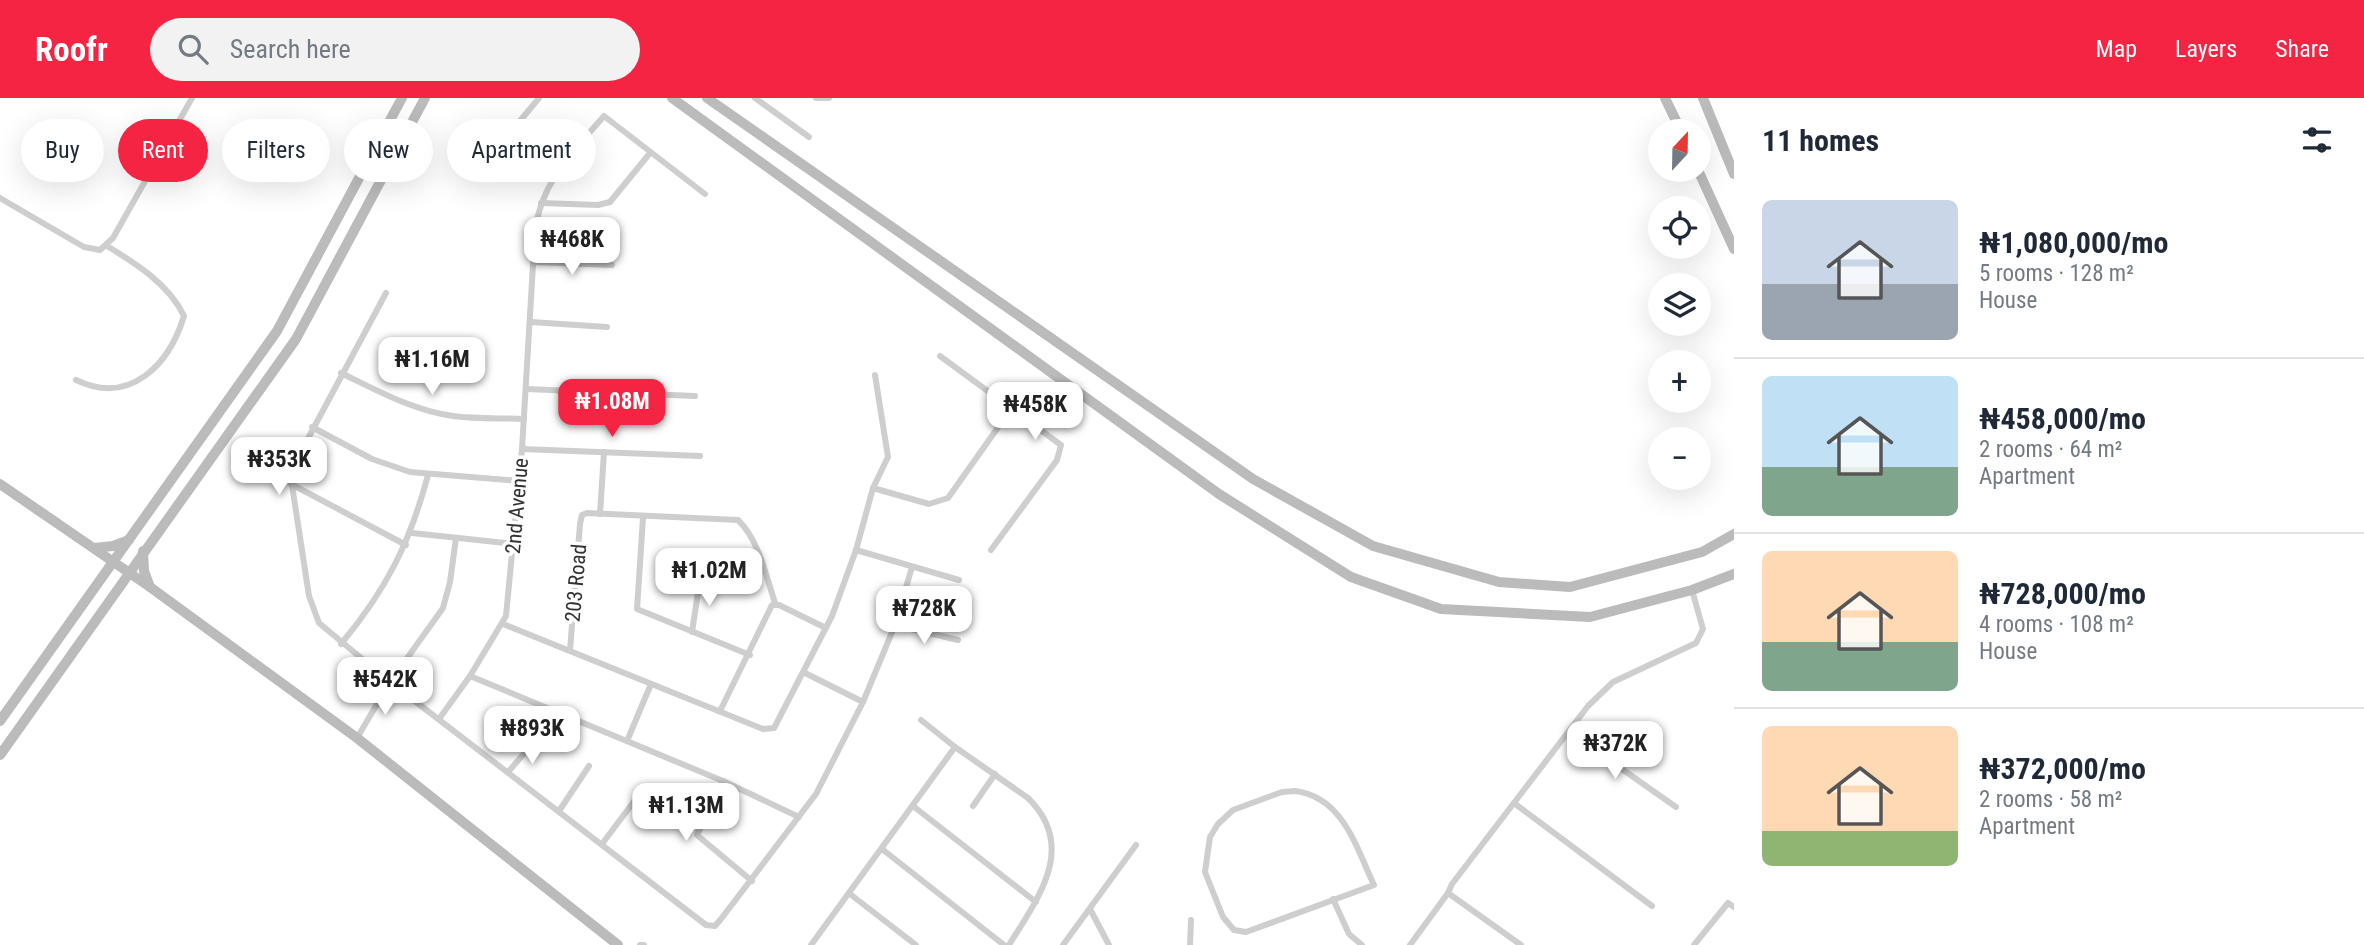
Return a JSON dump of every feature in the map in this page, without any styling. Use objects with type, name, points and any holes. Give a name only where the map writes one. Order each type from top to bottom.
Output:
[{"type":"street","points":[[0,198],[84,247],[100,250],[107,246],[192,98]]},
{"type":"street","points":[[0,721],[277,331],[402,98]]},
{"type":"street","points":[[0,755],[296,339],[425,98]]},
{"type":"street","points":[[522,119],[540,98]]},
{"type":"street","points":[[673,98],[1219,494],[1351,577],[1441,609],[1590,617],[1692,590],[1734,574]]},
{"type":"street","points":[[707,98],[1253,479],[1373,546],[1499,582],[1570,587],[1702,552],[1734,534]]},
{"type":"street","points":[[755,98],[809,137]]},
{"type":"street","points":[[816,98],[829,98]]},
{"type":"street","points":[[1665,98],[1675,119]]},
{"type":"street","points":[[1703,98],[1734,174]]},
{"type":"street","name":"2nd Avenue","points":[[596,125],[604,116],[650,153]]},
{"type":"street","points":[[541,203],[598,205],[610,202],[650,153],[705,194]]},
{"type":"street","name":"2nd Avenue","points":[[439,719],[503,624],[523,449],[534,262],[541,203],[552,182]]},
{"type":"street","points":[[1703,182],[1734,250]]},
{"type":"street","points":[[76,380],[104,388],[126,387],[145,379],[180,328],[184,316],[179,306],[141,267],[107,246]]},
{"type":"street","points":[[534,262],[611,265]]},
{"type":"street","points":[[386,293],[290,472],[309,596],[319,623],[390,682],[710,926],[718,923],[752,881],[816,794],[863,702],[895,625],[912,567]]},
{"type":"street","points":[[531,322],[607,327]]},
{"type":"street","points":[[940,356],[1057,440],[1061,451],[991,550]]},
{"type":"street","points":[[341,373],[391,397],[436,412],[452,416],[524,419]]},
{"type":"street","points":[[503,624],[763,729],[774,728],[805,673],[826,628],[856,550],[873,488],[885,464],[888,449],[875,375]]},
{"type":"street","points":[[526,388],[695,396]]},
{"type":"street","points":[[873,488],[929,504],[942,502],[948,498],[1012,409]]},
{"type":"street","points":[[312,427],[372,459],[428,475],[519,481]]},
{"type":"street","points":[[523,449],[700,456]]},
{"type":"street","points":[[604,452],[600,514],[643,518],[738,520],[746,527],[757,550],[775,604],[720,711]]},
{"type":"street","points":[[341,644],[386,584],[411,533],[428,475]]},
{"type":"street","points":[[0,484],[150,587],[357,738],[618,945]]},
{"type":"street","points":[[290,484],[406,545]]},
{"type":"street","name":"203 Road","points":[[570,650],[582,515],[600,514]]},
{"type":"street","points":[[643,518],[637,609],[750,655]]},
{"type":"street","points":[[411,533],[514,544]]},
{"type":"street","points":[[357,738],[390,682],[443,608],[450,582],[456,538]]},
{"type":"street","points":[[94,548],[113,546],[130,540]]},
{"type":"street","points":[[856,550],[959,580]]},
{"type":"street","points":[[144,551],[145,571],[150,587]]},
{"type":"street","points":[[692,632],[699,579]]},
{"type":"street","points":[[1410,945],[1448,894],[1452,884],[1588,706],[1613,682],[1696,643],[1703,629],[1692,590]]},
{"type":"street","points":[[775,604],[826,628]]},
{"type":"street","points":[[895,625],[958,640]]},
{"type":"street","points":[[805,673],[863,702]]},
{"type":"street","points":[[470,676],[723,781],[799,817]]},
{"type":"street","points":[[627,741],[651,684]]},
{"type":"street","points":[[921,720],[1038,808],[1049,832],[1049,876],[1009,945]]},
{"type":"street","points":[[1569,732],[1676,807]]},
{"type":"street","points":[[508,772],[535,741]]},
{"type":"street","points":[[823,945],[813,942],[955,747]]},
{"type":"street","points":[[559,811],[589,766]]},
{"type":"street","points":[[972,806],[995,774]]},
{"type":"street","points":[[723,781],[697,835],[752,881]]},
{"type":"street","points":[[602,844],[644,788]]},
{"type":"street","points":[[1282,792],[1306,792],[1337,810],[1374,885],[1333,900],[1246,932],[1234,930],[1223,917],[1205,872],[1210,837],[1218,824],[1233,810],[1282,792]]},
{"type":"street","points":[[1514,803],[1653,906]]},
{"type":"street","points":[[912,806],[1036,902]]},
{"type":"street","points":[[1063,945],[1136,845]]},
{"type":"street","points":[[882,849],[1004,945]]},
{"type":"street","points":[[850,894],[916,945]]},
{"type":"street","points":[[1448,894],[1521,945]]},
{"type":"street","points":[[1333,900],[1349,934],[1362,945]]},
{"type":"street","points":[[1694,945],[1728,903],[1734,907]]},
{"type":"street","points":[[1090,909],[1109,945]]},
{"type":"street","points":[[1189,945],[1191,920]]}]
